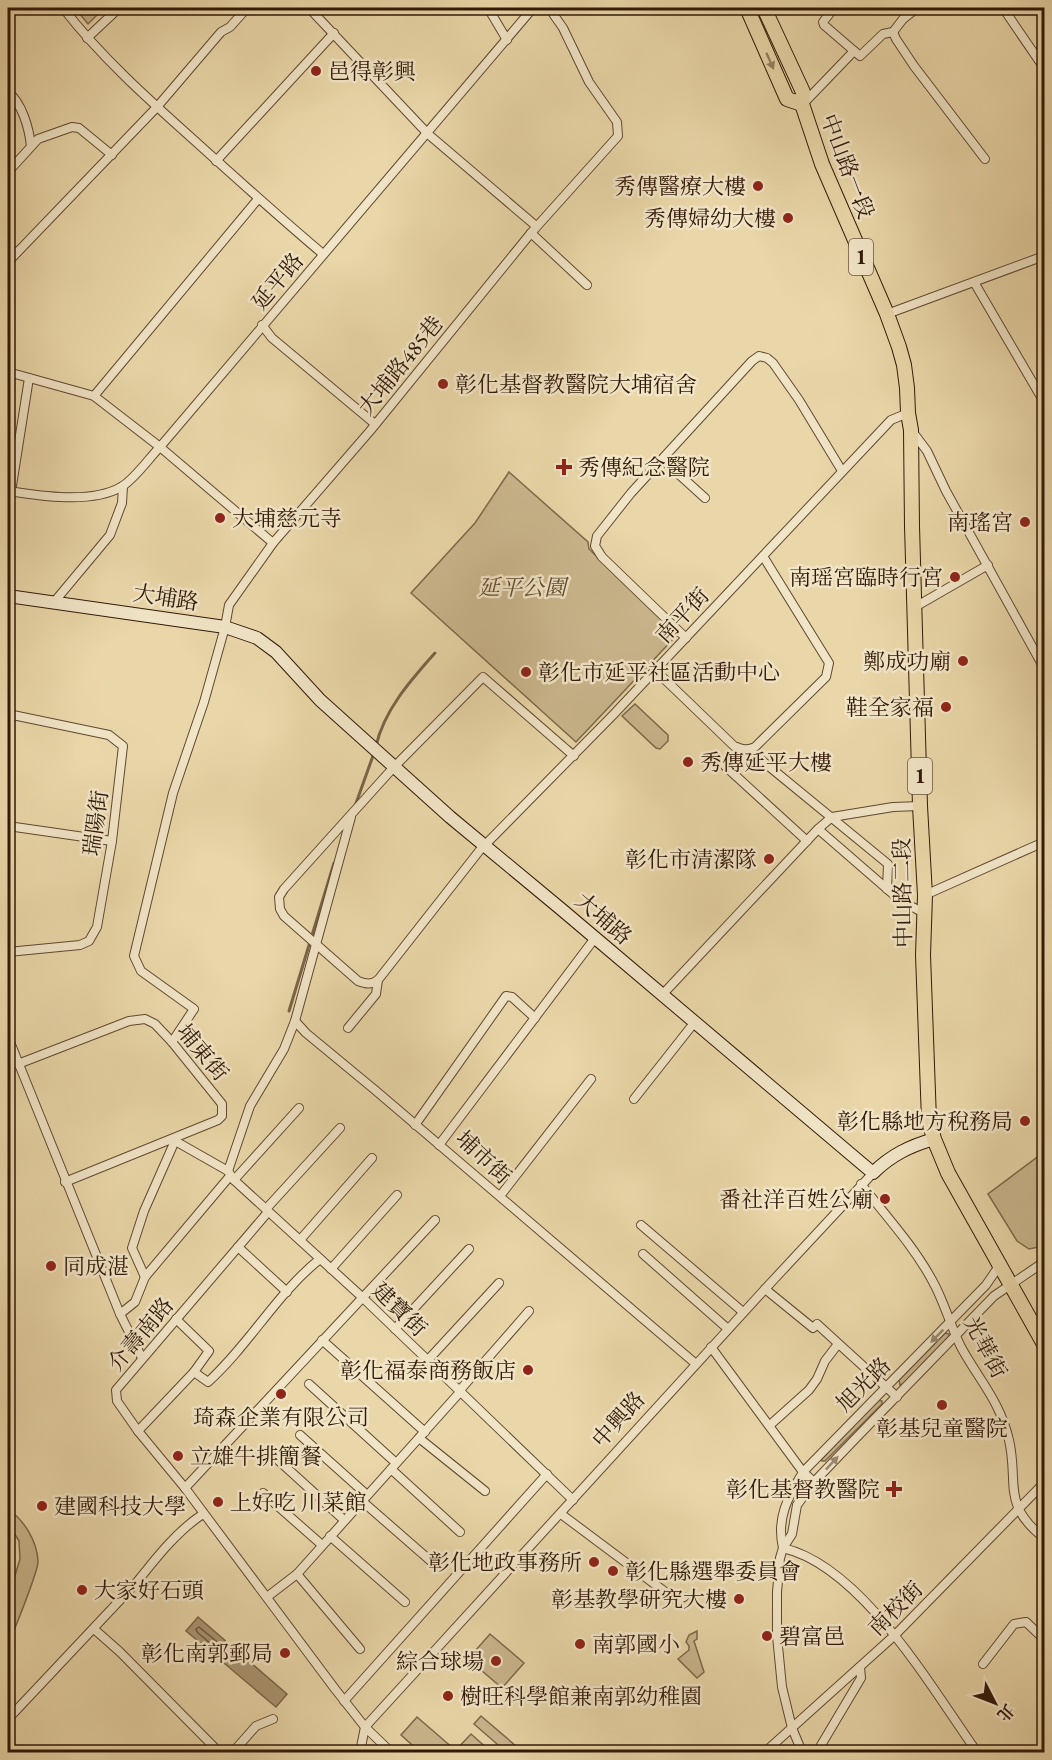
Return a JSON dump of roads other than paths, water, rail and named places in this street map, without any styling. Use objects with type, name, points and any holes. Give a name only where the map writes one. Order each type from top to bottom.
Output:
[{"type":"main road","name":"中山路一段","points":[[747,8],[787,99],[802,104]]},
{"type":"main road","name":"中山路一段","points":[[764,8],[803,92],[802,104],[832,190],[887,314],[904,365],[908,413]]},
{"type":"main road","name":"中山路二段","points":[[908,413],[911,430],[920,806],[925,895],[923,955],[929,1120],[948,1173],[1044,1344]]},
{"type":"main road","name":"大埔路","points":[[8,596],[225,627],[246,632],[257,638],[276,652],[310,690],[393,768],[873,1173]]},
{"type":"main road","name":"中興路","points":[[873,1173],[886,1160],[911,1146],[934,1139]]},
{"type":"street","points":[[63,8],[87,38],[157,107],[322,254]]},
{"type":"street","points":[[87,38],[119,8]]},
{"type":"street","points":[[10,255],[112,155],[157,107],[221,32],[230,27],[247,8]]},
{"type":"street","points":[[309,8],[428,134],[533,229],[587,285]]},
{"type":"street","points":[[488,8],[507,40]]},
{"type":"street","name":"延平路","points":[[9,492],[45,496],[92,496],[123,486],[160,447],[533,8]]},
{"type":"street","name":"大埔路485巷","points":[[172,1042],[194,1009],[141,971],[134,956],[173,793],[204,702],[229,605],[273,543],[375,424],[533,229],[618,136],[617,122],[589,82],[563,28],[549,8]]},
{"type":"street","points":[[834,8],[824,25],[860,57],[883,34],[893,32],[903,19],[917,8]]},
{"type":"street","points":[[1003,8],[1044,68]]},
{"type":"street","points":[[893,32],[923,78],[985,159]]},
{"type":"street","points":[[216,161],[334,33]]},
{"type":"street","points":[[802,104],[854,51]]},
{"type":"street","points":[[8,92],[15,97],[29,132],[31,146]]},
{"type":"street","points":[[8,172],[38,139],[72,128],[79,128],[112,155]]},
{"type":"street","points":[[94,396],[258,199]]},
{"type":"street","points":[[887,314],[1044,256]]},
{"type":"street","points":[[974,282],[1044,402]]},
{"type":"street","points":[[262,326],[272,338],[375,424]]},
{"type":"street","points":[[686,638],[602,557],[595,546],[597,536],[631,493],[752,361],[759,356],[773,363],[799,400],[842,471]]},
{"type":"street","points":[[8,372],[94,396],[160,447],[273,543]]},
{"type":"street","points":[[9,492],[29,378]]},
{"type":"street","name":"南平街","points":[[348,1028],[376,993],[378,980],[485,845],[574,756],[891,420],[908,413]]},
{"type":"street","points":[[911,430],[927,451],[946,491],[1044,668]]},
{"type":"street","points":[[663,460],[705,498]]},
{"type":"street","points":[[55,601],[110,535],[122,503],[123,486]]},
{"type":"street","points":[[655,670],[734,746],[742,750],[755,747],[826,677],[829,663],[763,556]]},
{"type":"street","points":[[915,607],[988,565]]},
{"type":"street","points":[[378,980],[373,984],[358,981],[284,916],[280,909],[279,897],[352,813],[483,677],[574,756]]},
{"type":"street","name":"瑞陽街","points":[[8,714],[109,735],[123,746],[112,841],[97,927],[89,941],[80,945],[8,952]]},
{"type":"street","points":[[749,750],[888,864],[887,889]]},
{"type":"street","points":[[725,766],[807,842]]},
{"type":"street","points":[[662,995],[818,829],[832,817],[893,807],[920,806]]},
{"type":"street","points":[[230,1176],[250,1106],[284,1049],[295,1021],[352,813]]},
{"type":"street","points":[[8,826],[112,841]]},
{"type":"street","points":[[818,829],[901,901],[924,913]]},
{"type":"street","points":[[925,895],[1044,842]]},
{"type":"street","name":"埔市街","points":[[595,938],[439,1145],[696,1364]]},
{"type":"street","points":[[415,1125],[506,996],[512,997],[535,1018]]},
{"type":"street","name":"埔東街","points":[[18,1064],[129,1021],[145,1019],[156,1024],[222,1104],[222,1116],[218,1120],[66,1182]]},
{"type":"street","points":[[295,1021],[306,1033],[439,1145]]},
{"type":"street","points":[[634,1099],[694,1023]]},
{"type":"street","points":[[8,1037],[120,1314],[142,1358]]},
{"type":"street","points":[[500,1196],[591,1079]]},
{"type":"street","points":[[120,1314],[135,1302],[145,1277],[230,1176],[300,1108]]},
{"type":"street","name":"介壽南路","points":[[340,1128],[267,1210],[116,1390],[117,1401],[138,1431],[185,1488],[344,1701],[365,1727],[391,1752]]},
{"type":"street","name":"建寶街","points":[[145,1277],[132,1248],[144,1211],[174,1143],[177,1142],[230,1176],[362,1297],[573,1500]]},
{"type":"street","points":[[300,1240],[372,1158]]},
{"type":"street","name":"中興路","points":[[365,1727],[743,1312],[873,1173]]},
{"type":"street","name":"光華街","points":[[861,1184],[926,1271],[944,1302],[956,1336],[998,1406],[1010,1441],[1013,1490],[1018,1510]]},
{"type":"street","points":[[330,1269],[397,1195]]},
{"type":"street","points":[[185,1488],[435,1220]]},
{"type":"street","points":[[641,1226],[743,1312]]},
{"type":"street","points":[[238,1246],[287,1292]]},
{"type":"street","points":[[395,1329],[469,1249]]},
{"type":"street","points":[[643,1254],[728,1329]]},
{"type":"street","points":[[194,1372],[208,1382],[244,1345],[260,1322],[287,1292],[320,1259]]},
{"type":"street","name":"旭光路","points":[[802,1752],[792,1728],[782,1687],[777,1636],[777,1592],[783,1548],[779,1532],[787,1500],[803,1472],[993,1277],[997,1269],[996,1259]]},
{"type":"street","name":"旭光路","points":[[783,1548],[792,1534],[797,1504],[814,1482],[994,1296],[1012,1286],[1044,1262]]},
{"type":"street","points":[[428,1360],[499,1283]]},
{"type":"street","points":[[765,1289],[813,1328],[818,1324],[897,1396]]},
{"type":"street","points":[[267,1597],[297,1574],[530,1311]]},
{"type":"street","points":[[138,1431],[194,1372],[209,1352],[176,1319]]},
{"type":"street","points":[[322,1340],[485,1491]]},
{"type":"street","points":[[770,1425],[809,1390],[825,1361],[838,1344]]},
{"type":"street","points":[[711,1347],[803,1472],[814,1482]]},
{"type":"street","points":[[309,1384],[460,1532]]},
{"type":"street","points":[[300,1435],[433,1563]]},
{"type":"street","points":[[278,1460],[344,1520]]},
{"type":"street","points":[[344,1701],[547,1474]]},
{"type":"street","name":"南校街","points":[[765,1752],[894,1635],[1044,1483]]},
{"type":"street","points":[[263,1493],[322,1545]]},
{"type":"street","points":[[1018,1510],[1044,1538]]},
{"type":"street","points":[[8,1719],[94,1629],[156,1558],[203,1514]]},
{"type":"street","points":[[561,1514],[676,1600],[684,1597]]},
{"type":"street","points":[[330,1536],[405,1602]]},
{"type":"street","points":[[783,1548],[798,1551],[829,1569],[850,1586],[894,1635],[977,1752]]},
{"type":"street","points":[[297,1574],[360,1649]]},
{"type":"street","points":[[983,1664],[1014,1624],[1026,1622],[1044,1638]]},
{"type":"street","points":[[94,1629],[120,1652],[219,1752]]},
{"type":"street","points":[[817,1752],[861,1678],[860,1667]]},
{"type":"street","points":[[232,1752],[256,1726],[273,1719]]},
{"type":"street","points":[[360,1752],[365,1727]]},
{"type":"street","points":[[1039,1752],[1044,1747]]},
{"type":"water","points":[[198,1617],[287,1694],[276,1707],[186,1631]]},
{"type":"waterway","points":[[376,746],[392,708],[435,653]]},
{"type":"waterway","points":[[355,806],[374,753]]},
{"type":"waterway","points":[[289,1011],[334,863]]},
{"type":"place","name":"邑得彰興","points":[[316,71]]},
{"type":"place","name":"秀傳醫療大樓","points":[[758,186]]},
{"type":"place","name":"秀傳婦幼大樓","points":[[788,218]]},
{"type":"place","name":"彰化基督教醫院大埔宿舍","points":[[443,384]]},
{"type":"place","name":"秀傳紀念醫院","points":[[564,467]]},
{"type":"place","name":"大埔慈元寺","points":[[220,518]]},
{"type":"place","name":"南瑤宮","points":[[1025,522]]},
{"type":"place","name":"南瑶宮臨時行宮","points":[[955,577]]},
{"type":"place","name":"鄭成功廟","points":[[963,661]]},
{"type":"place","name":"彰化市延平社區活動中心","points":[[526,672]]},
{"type":"place","name":"鞋全家福","points":[[946,707]]},
{"type":"place","name":"秀傳延平大樓","points":[[688,762]]},
{"type":"place","name":"彰化市清潔隊","points":[[769,859]]},
{"type":"place","name":"彰化縣地方稅務局","points":[[1025,1121]]},
{"type":"place","name":"番社洋百姓公廟","points":[[885,1199]]},
{"type":"place","name":"同成湛","points":[[51,1266]]},
{"type":"place","name":"彰化福泰商務飯店","points":[[528,1370]]},
{"type":"place","name":"琦森企業有限公司","points":[[281,1394]]},
{"type":"place","name":"彰基兒童醫院","points":[[942,1405]]},
{"type":"place","name":"立雄牛排簡餐","points":[[178,1456]]},
{"type":"place","name":"彰化基督教醫院","points":[[894,1489]]},
{"type":"place","name":"上好吃 川菜館","points":[[218,1502]]},
{"type":"place","name":"建國科技大學","points":[[42,1506]]},
{"type":"place","name":"彰化地政事務所","points":[[594,1562]]},
{"type":"place","name":"彰化縣選舉委員會","points":[[613,1571]]},
{"type":"place","name":"大家好石頭","points":[[82,1590]]},
{"type":"place","name":"彰基教學研究大樓","points":[[739,1599]]},
{"type":"place","name":"碧富邑","points":[[767,1636]]},
{"type":"place","name":"南郭國小","points":[[580,1644]]},
{"type":"place","name":"彰化南郭郵局","points":[[285,1653]]},
{"type":"place","name":"綜合球場","points":[[496,1661]]},
{"type":"place","name":"樹旺科學館兼南郭幼稚園","points":[[448,1696]]},
{"type":"park label","name":"延平公園","points":[[522,587]]}]
